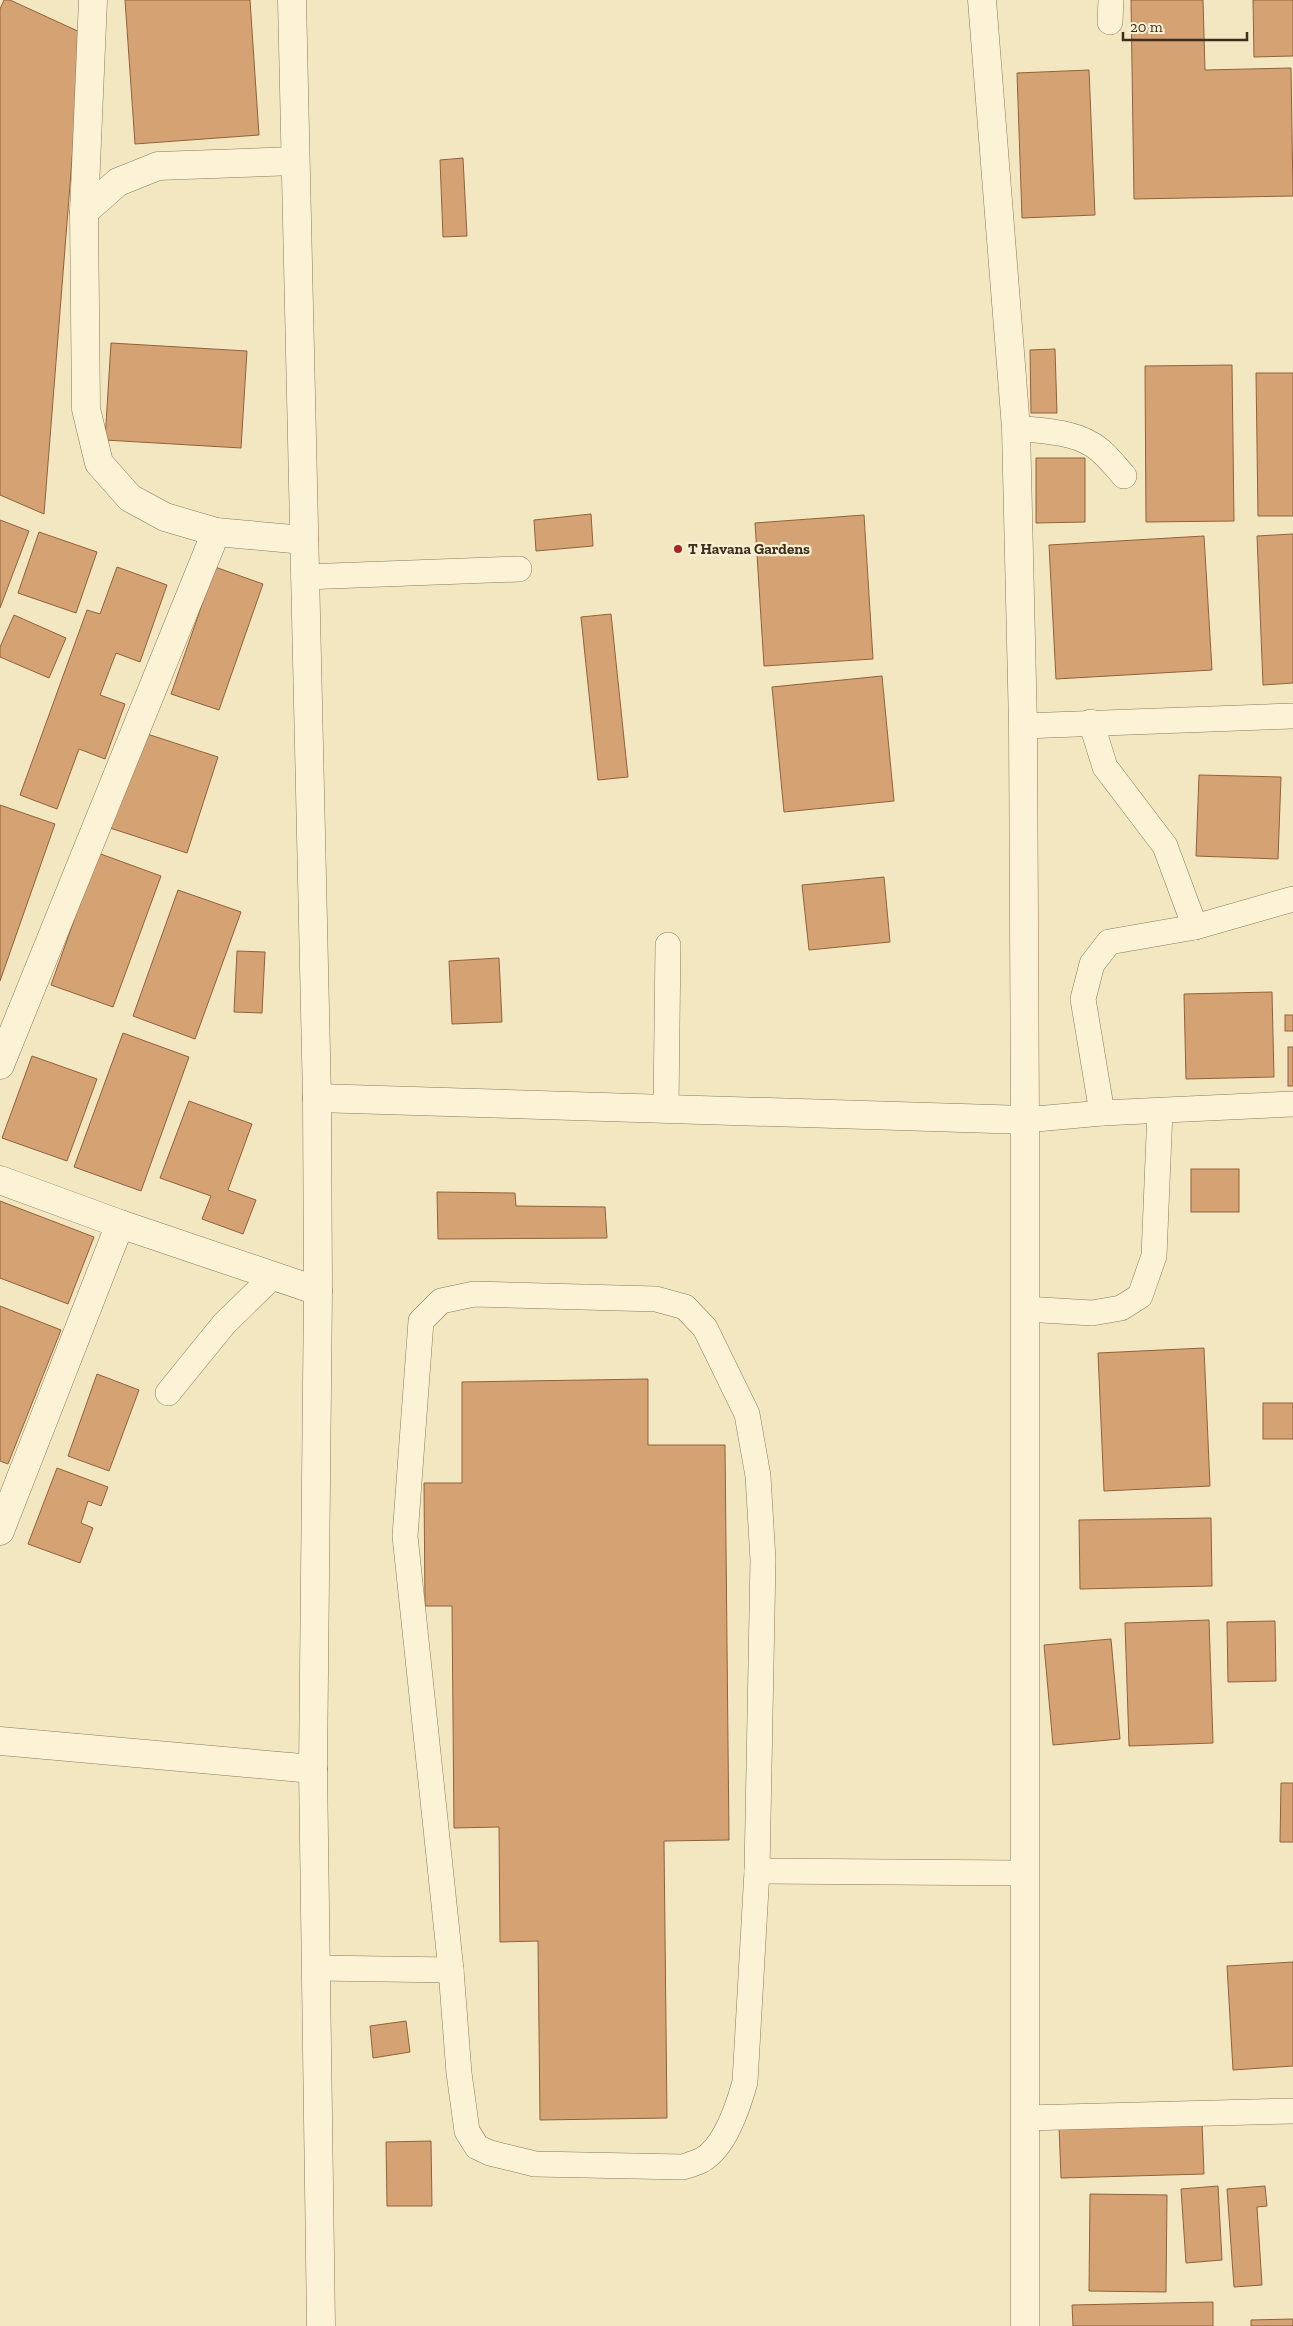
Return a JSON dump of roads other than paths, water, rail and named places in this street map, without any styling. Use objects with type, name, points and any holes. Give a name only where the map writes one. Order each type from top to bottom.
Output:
[{"type":"street","points":[[93,0],[84,212],[86,409],[99,462],[130,498],[165,518],[216,532],[304,540]]},
{"type":"street","points":[[292,0],[317,1098],[318,1291],[313,1769],[321,2326]]},
{"type":"street","points":[[982,0],[1016,428],[1023,726],[1025,1120],[1025,2326]]},
{"type":"street","points":[[84,212],[118,182],[158,166],[295,161]]},
{"type":"street","points":[[0,1065],[216,532]]},
{"type":"street","points":[[317,1098],[1025,1120]]},
{"type":"street","points":[[0,1180],[120,1224],[318,1291]]},
{"type":"street","points":[[0,1530],[120,1224]]},
{"type":"street","points":[[0,1741],[313,1769]]},
{"type":"lane","points":[[1016,428],[1074,435],[1097,448],[1124,476]]},
{"type":"lane","points":[[304,577],[519,569]]},
{"type":"lane","points":[[1023,726],[1293,716]]},
{"type":"lane","points":[[1091,722],[1105,767],[1165,846],[1195,927]]},
{"type":"lane","points":[[1102,1113],[1083,999],[1092,964],[1109,942],[1195,927],[1293,899]]},
{"type":"lane","points":[[666,1108],[668,945]]},
{"type":"lane","points":[[1025,1120],[1102,1113],[1293,1104]]},
{"type":"lane","points":[[1025,1309],[1092,1313],[1121,1308],[1140,1296],[1154,1256],[1160,1111]]},
{"type":"lane","points":[[168,1393],[224,1324],[273,1276]]},
{"type":"lane","points":[[474,1294],[656,1299],[685,1307],[705,1328],[747,1414],[758,1476],[763,1560],[757,1871],[745,2082],[735,2116],[718,2144],[702,2160],[683,2167],[535,2164],[504,2158],[477,2147],[467,2131],[459,2073],[451,1970],[404,1536],[421,1321],[441,1301],[474,1294]]},
{"type":"lane","points":[[757,1871],[1025,1873]]},
{"type":"lane","points":[[316,1968],[451,1970]]},
{"type":"lane","points":[[1025,2118],[1293,2111]]},
{"type":"place","name":"T Havana Gardens","points":[[678,549]]}]
